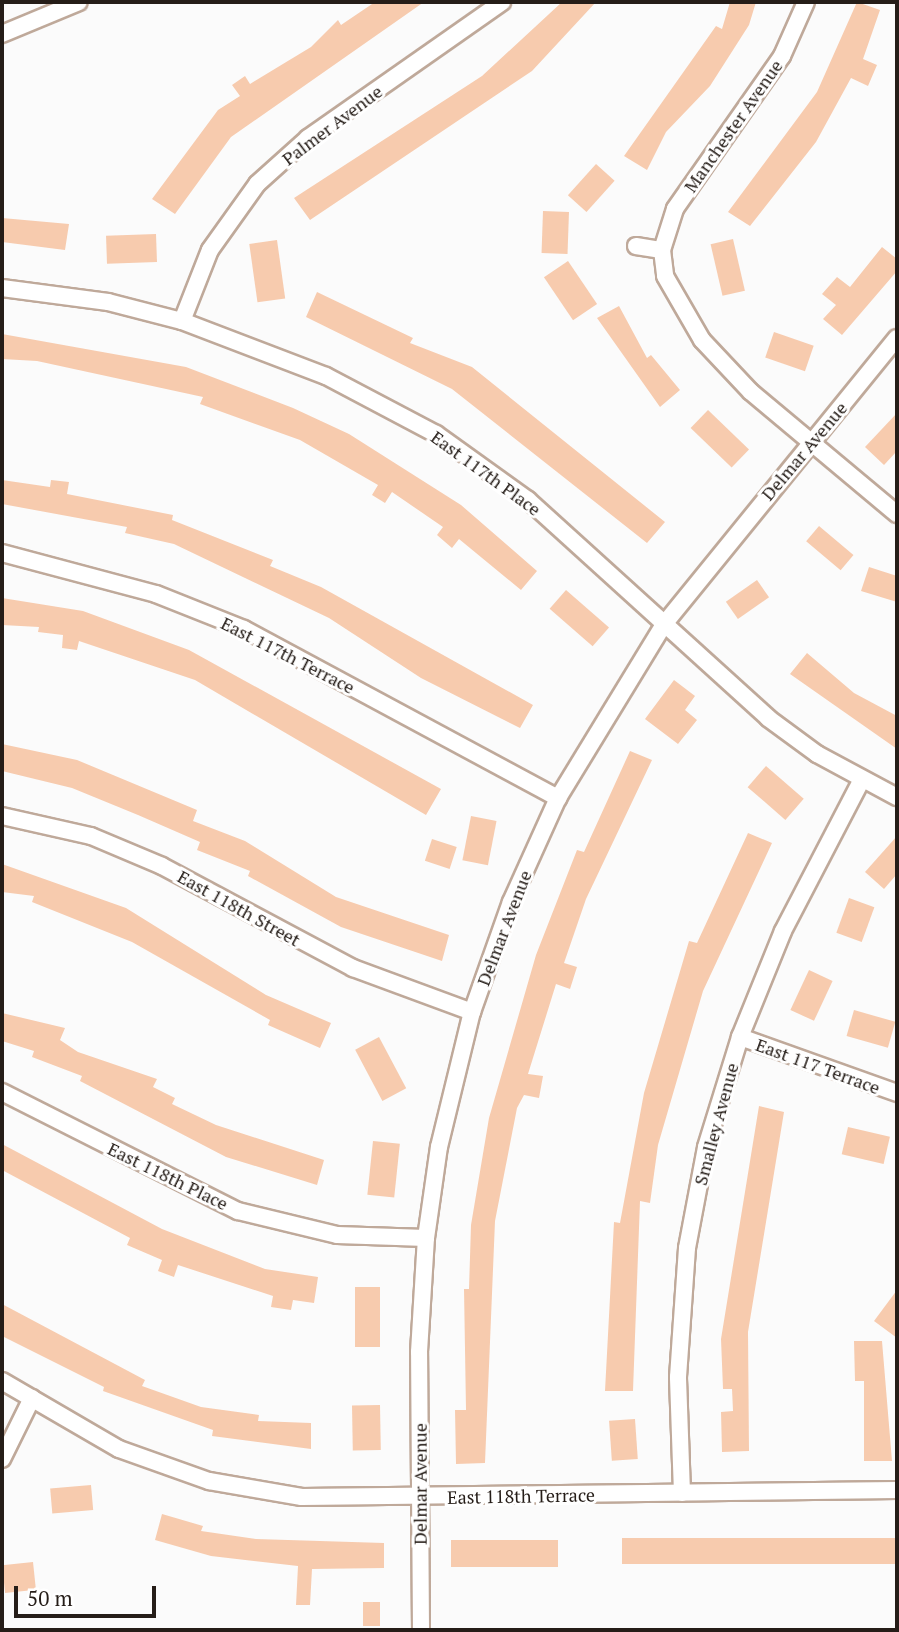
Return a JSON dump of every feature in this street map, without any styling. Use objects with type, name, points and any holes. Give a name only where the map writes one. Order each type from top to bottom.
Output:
[{"type":"street","points":[[2,34],[79,2]]},
{"type":"street","name":"Palmer Avenue","points":[[182,321],[211,250],[257,184],[308,138],[502,2]]},
{"type":"street","name":"Manchester Avenue","points":[[662,250],[675,209],[782,57],[806,2]]},
{"type":"street","points":[[636,246],[662,250],[672,291],[702,340],[809,446],[897,514]]},
{"type":"street","name":"East 117th Place","points":[[2,288],[108,302],[182,321],[326,376],[436,434],[528,500],[768,719],[861,780],[897,797]]},
{"type":"street","name":"Delmar Avenue","points":[[421,1630],[419,1497],[426,1238],[439,1147],[472,1012],[511,902],[558,798],[665,624],[897,338]]},
{"type":"street","name":"East 117th Terrace","points":[[2,553],[156,594],[244,628],[558,798]]},
{"type":"street","name":"Smalley Avenue","points":[[682,1493],[678,1377],[687,1248],[706,1147],[740,1037],[783,931],[861,780]]},
{"type":"street","name":"East 118th Street","points":[[2,816],[91,836],[162,866],[353,968],[472,1012]]},
{"type":"street","name":"East 117 Terrace","points":[[740,1037],[897,1093]]},
{"type":"street","name":"East 118th Place","points":[[2,1092],[238,1211],[337,1235],[426,1238]]},
{"type":"street","name":"East 118th Terrace","points":[[2,1381],[119,1449],[209,1481],[302,1497],[897,1490]]},
{"type":"street","points":[[2,1459],[32,1398]]},
{"type":"building","points":[[375,2],[424,2],[231,137],[175,214],[152,199],[218,110],[240,96],[232,85],[245,76],[250,84],[311,47],[338,20],[341,25]]},
{"type":"building","points":[[562,2],[596,2],[532,71],[310,220],[294,198],[482,76]]},
{"type":"building","points":[[730,2],[756,2],[749,25],[710,86],[666,132],[647,170],[624,156],[716,26],[722,29]]},
{"type":"building","points":[[857,2],[880,10],[863,59],[877,65],[868,86],[851,78],[816,142],[750,226],[728,212],[817,92]]},
{"type":"building","points":[[596,164],[615,181],[586,212],[568,195]]},
{"type":"building","points":[[543,211],[569,212],[568,254],[542,253]]},
{"type":"building","points":[[2,218],[69,224],[65,250],[2,242]]},
{"type":"building","points":[[156,234],[157,262],[107,264],[106,236]]},
{"type":"building","points":[[733,239],[745,291],[723,296],[711,244]]},
{"type":"building","points":[[277,240],[285,298],[257,302],[249,244]]},
{"type":"building","points":[[882,247],[897,259],[897,271],[842,335],[823,319],[836,305],[822,294],[837,277],[850,287]]},
{"type":"building","points":[[568,261],[597,304],[573,320],[544,277]]},
{"type":"building","points":[[317,292],[413,338],[410,343],[472,367],[665,522],[647,543],[452,389],[306,317]]},
{"type":"building","points":[[619,306],[647,358],[651,355],[680,390],[660,407],[597,318]]},
{"type":"building","points":[[774,332],[814,346],[805,371],[765,358]]},
{"type":"building","points":[[2,334],[186,367],[293,408],[349,434],[461,505],[537,571],[521,590],[459,539],[452,548],[437,535],[443,527],[392,492],[385,503],[372,495],[378,485],[300,440],[200,404],[203,397],[37,361],[2,359]]},
{"type":"building","points":[[708,410],[749,450],[732,468],[691,428]]},
{"type":"building","points":[[897,413],[897,451],[884,465],[865,447]]},
{"type":"building","points":[[2,480],[50,487],[51,480],[69,482],[67,494],[173,515],[172,520],[273,560],[270,566],[321,587],[533,705],[520,728],[421,678],[329,618],[174,544],[125,533],[127,527],[2,504]]},
{"type":"building","points":[[819,526],[853,555],[841,570],[806,541]]},
{"type":"building","points":[[869,567],[897,576],[897,602],[861,591]]},
{"type":"building","points":[[757,580],[769,597],[738,619],[726,602]]},
{"type":"building","points":[[566,590],[609,627],[593,646],[550,609]]},
{"type":"building","points":[[2,598],[83,611],[189,650],[441,789],[426,815],[195,680],[79,641],[77,650],[62,648],[63,635],[38,632],[39,627],[2,625]]},
{"type":"building","points":[[807,653],[854,693],[897,716],[897,749],[790,674]]},
{"type":"building","points":[[674,680],[695,696],[685,710],[697,720],[678,744],[645,719]]},
{"type":"building","points":[[2,744],[77,760],[197,810],[193,821],[245,841],[336,897],[449,935],[442,961],[341,927],[248,876],[250,871],[197,850],[200,842],[138,815],[72,788],[2,771]]},
{"type":"building","points":[[630,751],[652,760],[586,899],[564,963],[577,967],[570,989],[556,984],[528,1074],[543,1076],[539,1098],[524,1095],[517,1108],[495,1221],[485,1463],[456,1464],[455,1410],[466,1410],[464,1289],[469,1289],[471,1225],[489,1118],[536,955],[577,850],[584,852]]},
{"type":"building","points":[[766,766],[804,799],[785,820],[748,787]]},
{"type":"building","points":[[471,816],[497,821],[488,865],[462,860]]},
{"type":"building","points":[[748,833],[772,843],[703,991],[658,1145],[650,1203],[640,1201],[633,1391],[605,1391],[614,1222],[620,1223],[644,1093],[689,941],[697,943]]},
{"type":"building","points":[[897,836],[897,874],[884,889],[865,872]]},
{"type":"building","points":[[432,839],[457,847],[450,869],[425,861]]},
{"type":"building","points":[[2,864],[126,908],[266,995],[331,1023],[320,1048],[268,1025],[270,1020],[132,942],[32,902],[34,896],[2,892]]},
{"type":"building","points":[[849,898],[874,907],[862,942],[836,933]]},
{"type":"building","points":[[809,970],[833,981],[814,1021],[790,1010]]},
{"type":"building","points":[[854,1010],[895,1022],[888,1048],[847,1036]]},
{"type":"building","points":[[2,1013],[65,1028],[60,1040],[78,1052],[157,1079],[153,1087],[175,1098],[172,1104],[216,1125],[324,1160],[317,1185],[226,1157],[80,1081],[82,1076],[32,1057],[34,1051],[2,1041]]},
{"type":"building","points":[[379,1037],[406,1088],[382,1101],[355,1050]]},
{"type":"building","points":[[759,1106],[784,1112],[748,1332],[749,1451],[722,1452],[721,1412],[733,1411],[732,1389],[723,1389],[721,1339]]},
{"type":"building","points":[[848,1127],[890,1137],[884,1164],[842,1154]]},
{"type":"building","points":[[373,1141],[400,1144],[394,1198],[367,1195]]},
{"type":"building","points":[[2,1144],[162,1229],[265,1269],[318,1277],[314,1303],[293,1300],[291,1310],[271,1307],[273,1296],[178,1265],[174,1277],[158,1271],[162,1260],[127,1245],[130,1238],[2,1170]]},
{"type":"building","points":[[355,1287],[380,1287],[380,1347],[355,1347]]},
{"type":"building","points":[[897,1290],[897,1338],[874,1321]]},
{"type":"building","points":[[2,1304],[145,1380],[142,1386],[201,1407],[259,1415],[258,1421],[311,1423],[311,1449],[212,1436],[213,1430],[103,1391],[104,1387],[2,1336]]},
{"type":"building","points":[[854,1341],[882,1341],[892,1461],[864,1461],[864,1381],[855,1381]]},
{"type":"building","points":[[352,1405],[380,1405],[381,1450],[353,1450]]},
{"type":"building","points":[[635,1419],[638,1459],[612,1461],[609,1421]]},
{"type":"building","points":[[91,1485],[93,1510],[52,1513],[50,1489]]},
{"type":"building","points":[[162,1514],[203,1526],[201,1531],[256,1539],[384,1543],[384,1568],[312,1569],[310,1605],[296,1605],[298,1566],[211,1556],[155,1540]]},
{"type":"building","points":[[622,1538],[897,1538],[897,1564],[622,1564]]},
{"type":"building","points":[[451,1540],[558,1540],[558,1567],[451,1567]]},
{"type":"building","points":[[33,1562],[36,1590],[5,1593],[2,1565]]},
{"type":"building","points":[[363,1602],[380,1602],[380,1626],[363,1626]]}]
